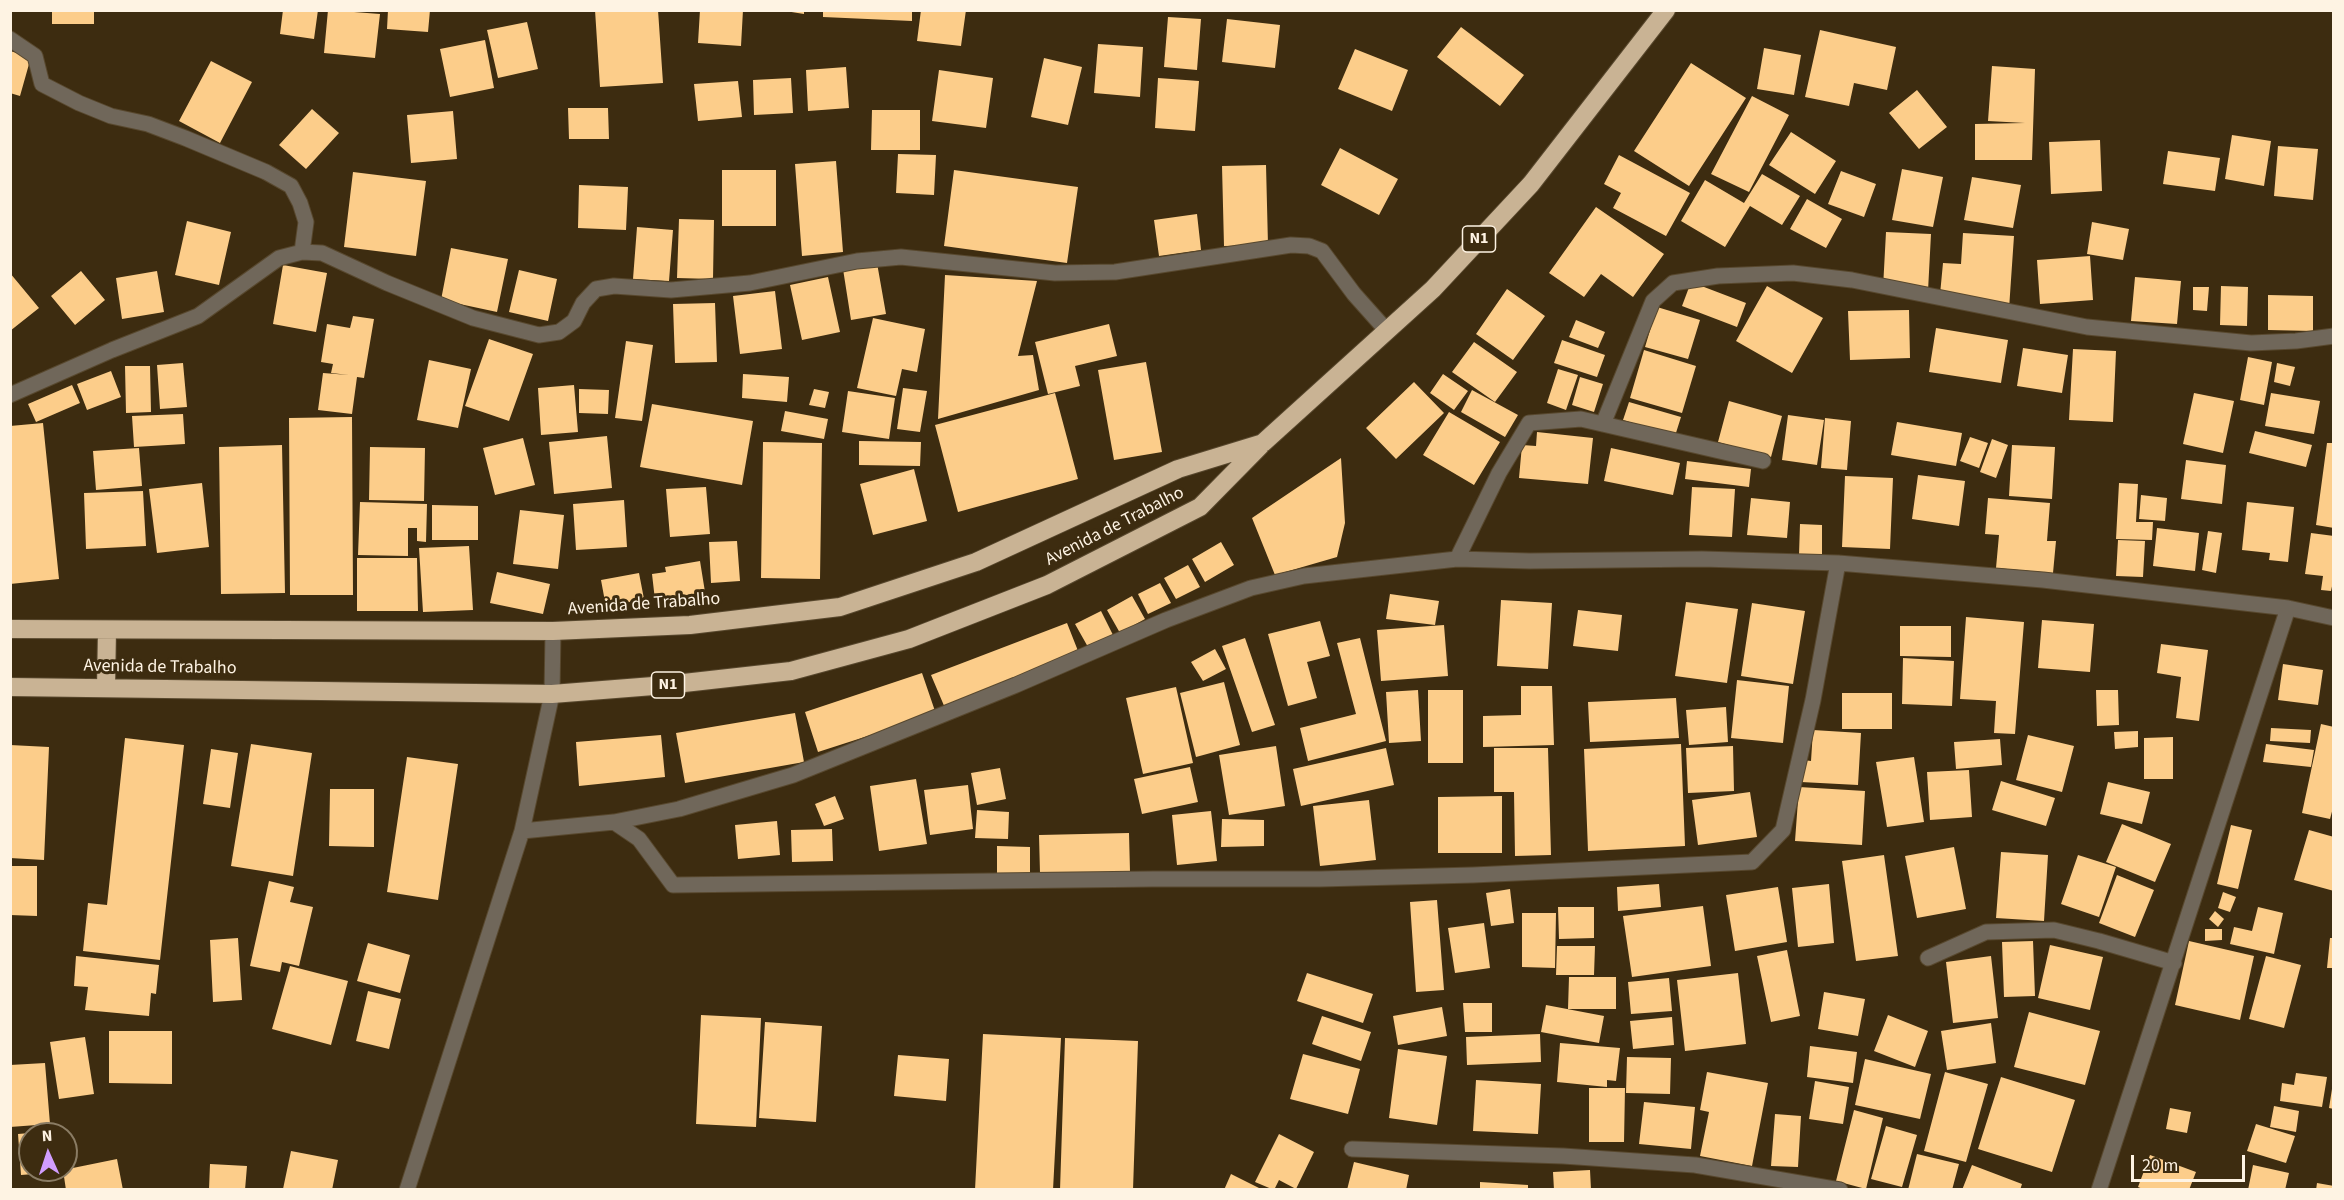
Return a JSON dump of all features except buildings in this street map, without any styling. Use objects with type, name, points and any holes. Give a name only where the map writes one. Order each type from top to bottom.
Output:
[{"type":"highway","name":"N1","points":[[1264,442],[1433,289],[1531,184],[1666,10]]},
{"type":"highway","name":"Avenida de Trabalho","points":[[10,629],[553,631],[690,626],[840,607],[976,562],[1178,469],[1264,442]]},
{"type":"highway","name":"Avenida de Trabalho","points":[[10,687],[552,694],[666,685],[791,671],[909,639],[1047,585],[1200,507],[1264,442]]},
{"type":"highway","points":[[106,688],[107,630]]},
{"type":"street","points":[[10,39],[35,56],[42,84],[111,116],[148,124],[185,138],[266,172],[291,186],[306,222],[302,252]]},
{"type":"street","points":[[10,395],[112,350],[198,316],[279,258],[302,252],[322,253],[473,318],[539,334],[559,332],[574,321],[583,303],[596,289],[614,286],[671,290],[750,283],[857,261],[901,257],[1055,273],[1115,272],[1291,245],[1309,246],[1322,251],[1354,294],[1387,331]]},
{"type":"street","points":[[1603,424],[1653,301],[1673,283],[1718,276],[1793,273],[1852,280],[2099,328],[2251,342],[2296,341],[2334,336]]},
{"type":"street","points":[[1457,559],[1499,473],[1529,423],[1581,419],[1763,461]]},
{"type":"street","points":[[522,831],[614,822],[679,809],[793,775],[1016,685],[1166,620],[1251,588],[1304,576],[1457,559],[1530,561],[1702,559],[1838,563],[2043,580],[2288,608],[2334,618]]},
{"type":"street","points":[[614,822],[639,839],[673,885],[1320,879],[1752,862],[1783,830],[1813,700],[1838,563]]},
{"type":"street","points":[[2103,1189],[2288,608]]},
{"type":"street","points":[[407,1190],[522,831],[552,694],[553,631]]},
{"type":"street","points":[[1928,958],[1986,932],[2054,930],[2100,940],[2174,963]]},
{"type":"street","points":[[1352,1149],[1563,1156],[1695,1165],[1840,1190]]}]
